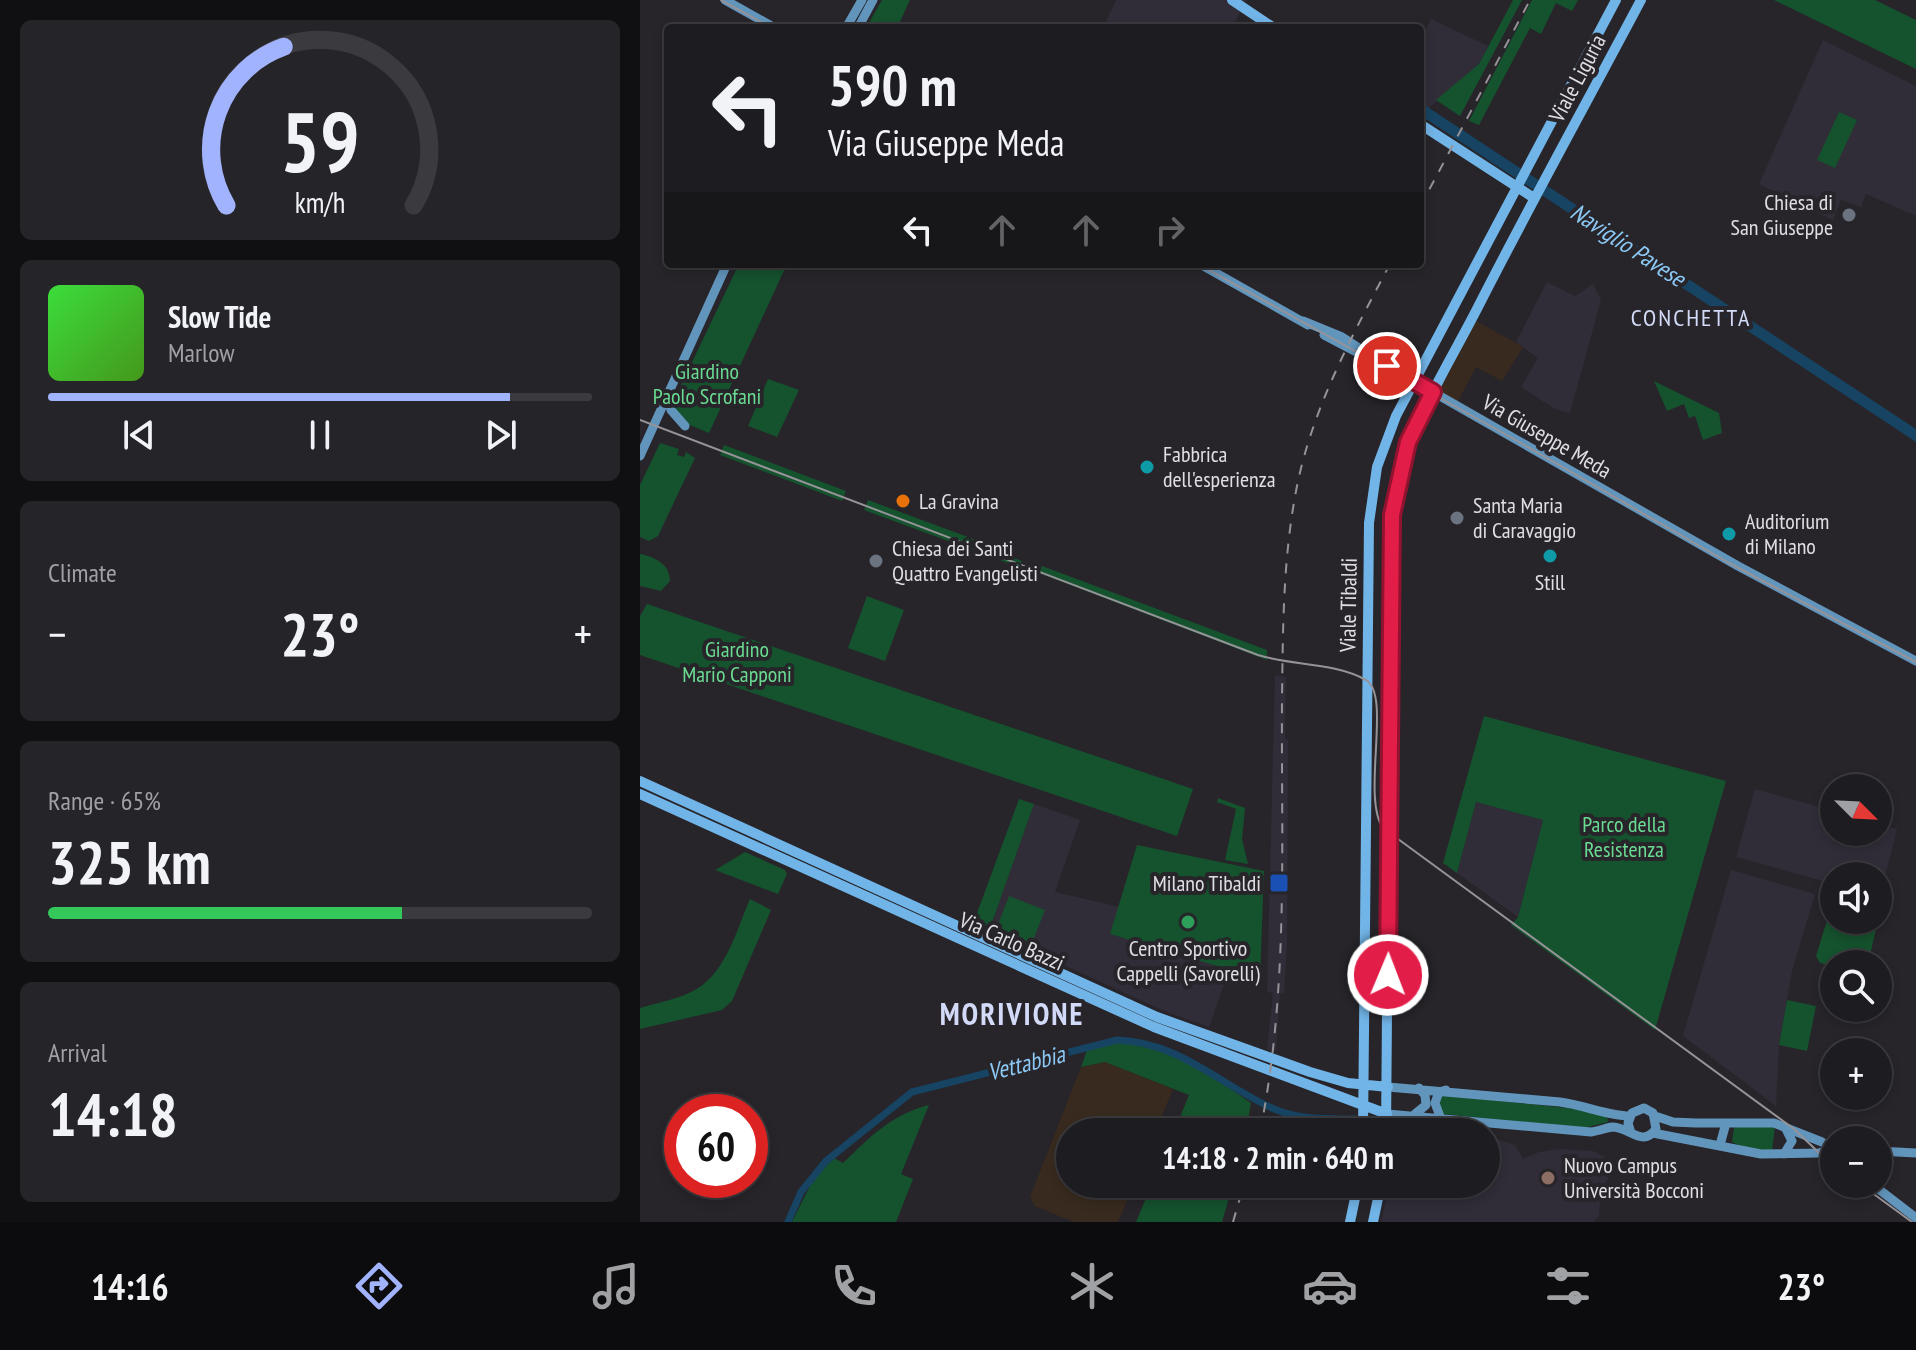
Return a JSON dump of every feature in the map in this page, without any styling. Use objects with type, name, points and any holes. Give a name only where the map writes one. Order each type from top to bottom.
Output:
[{"type":"main road","points":[[725,0],[768,24]]},
{"type":"main road","points":[[848,24],[862,0]]},
{"type":"main road","points":[[861,24],[873,0]]},
{"type":"main road","points":[[1232,0],[1268,24]]},
{"type":"main road","name":"Viale Liguria","points":[[1528,165],[1616,0]]},
{"type":"main road","name":"Viale Liguria","points":[[1546,177],[1641,0]]},
{"type":"main road","points":[[740,8],[759,24]]},
{"type":"main road","points":[[1424,126],[1535,196]]},
{"type":"main road","name":"Viale Tibaldi","points":[[1366,1118],[1370,1085],[1369,523],[1382,451],[1413,381],[1528,165]]},
{"type":"main road","name":"Viale Tibaldi","points":[[1387,1118],[1392,515],[1408,442],[1546,177]]},
{"type":"main road","points":[[661,410],[728,268]]},
{"type":"main road","points":[[640,456],[728,268]]},
{"type":"main road","name":"Via Giuseppe Meda","points":[[1207,268],[1303,321],[1342,337],[1693,541],[1916,661]]},
{"type":"main road","points":[[669,397],[669,408],[685,426]]},
{"type":"main road","name":"Via Carlo Bazzi","points":[[640,781],[1145,1012],[1267,1059],[1337,1080],[1388,1087]]},
{"type":"main road","name":"Via Carlo Bazzi","points":[[640,794],[1154,1027],[1387,1114]]},
{"type":"main road","points":[[1327,1092],[1326,1084],[1337,1080]]},
{"type":"main road","points":[[1388,1087],[1587,1105],[1611,1115],[1630,1116],[1644,1108],[1655,1116],[1677,1122],[1764,1121],[1783,1125],[1820,1142]]},
{"type":"main road","points":[[1412,1115],[1426,1105],[1425,1095],[1419,1088]]},
{"type":"main road","points":[[1440,1118],[1435,1103],[1439,1092],[1446,1090]]},
{"type":"main road","points":[[1387,1114],[1434,1118]]},
{"type":"main road","points":[[1610,1127],[1611,1115]]},
{"type":"main road","points":[[1630,1116],[1628,1124],[1631,1133]]},
{"type":"main road","points":[[1653,1133],[1657,1123],[1655,1116]]},
{"type":"main road","points":[[1720,1145],[1726,1123]]},
{"type":"main road","points":[[1500,1124],[1591,1132],[1610,1127],[1642,1138],[1653,1133],[1761,1154],[1820,1152]]},
{"type":"main road","points":[[1783,1125],[1790,1132],[1792,1141],[1784,1154]]},
{"type":"main road","points":[[1892,1152],[1916,1153]]},
{"type":"main road","points":[[1350,1222],[1355,1198]]},
{"type":"main road","points":[[1373,1222],[1378,1198]]},
{"type":"main road","points":[[1890,1198],[1916,1218]]},
{"type":"shaded area","points":[[1116,0],[1246,0],[1234,24],[1105,24]]},
{"type":"shaded area","points":[[1431,19],[1488,46],[1479,64],[1429,108],[1424,105],[1424,33]]},
{"type":"shaded area","points":[[1823,40],[1916,86],[1916,216],[1866,194],[1861,207],[1841,200],[1833,220],[1759,184]]},
{"type":"shaded area","points":[[1547,282],[1575,296],[1593,284],[1601,300],[1570,413],[1555,409],[1521,387],[1538,358],[1516,342]]},
{"type":"shaded area","points":[[1473,319],[1523,347],[1502,381],[1476,367],[1457,403],[1435,390]]},
{"type":"shaded area","points":[[1275,675],[1286,677],[1285,739],[1288,740],[1287,945],[1276,1051],[1267,1049],[1273,993],[1267,992]]},
{"type":"shaded area","points":[[1755,789],[1820,807],[1820,846],[1892,846],[1892,828],[1897,829],[1889,862],[1820,862],[1820,880],[1736,857]]},
{"type":"shaded area","points":[[1476,802],[1543,820],[1518,917],[1457,873]]},
{"type":"shaded area","points":[[1034,804],[1080,820],[1055,892],[1119,907],[1111,934],[1229,970],[1209,1027],[1164,1011],[989,931]]},
{"type":"shaded area","points":[[1731,870],[1815,894],[1792,971],[1779,1045],[1776,1106],[1683,1036]]},
{"type":"shaded area","points":[[1105,1062],[1173,1089],[1161,1118],[1061,1118],[1081,1067]]},
{"type":"shaded area","points":[[1056,1131],[1056,1198],[1128,1198],[1118,1222],[1074,1222],[1035,1206],[1030,1197]]},
{"type":"shaded area","name":"Nuovo Campus Università Bocconi","points":[[1500,1140],[1515,1145],[1523,1159],[1539,1152],[1559,1149],[1593,1151],[1605,1157],[1611,1174],[1604,1186],[1594,1192],[1600,1201],[1599,1216],[1593,1222],[1381,1222],[1387,1198],[1500,1198]]},
{"type":"green space","points":[[882,0],[910,0],[899,24],[868,24]]},
{"type":"green space","points":[[1513,0],[1522,0],[1460,116],[1436,100],[1479,64]]},
{"type":"green space","points":[[1532,0],[1578,0],[1572,11],[1556,3],[1541,34],[1530,28],[1479,125],[1469,121]]},
{"type":"green space","points":[[1774,0],[1875,0],[1916,20],[1916,69]]},
{"type":"green space","points":[[1839,112],[1857,120],[1835,168],[1817,160]]},
{"type":"green space","name":"Giardino Paolo Scrofani","points":[[737,268],[785,268],[709,433],[675,419],[671,406]]},
{"type":"green space","points":[[768,379],[799,390],[777,437],[748,426]]},
{"type":"green space","points":[[1654,381],[1719,413],[1722,433],[1703,440],[1695,416],[1689,418],[1684,404],[1667,411]]},
{"type":"green space","points":[[660,443],[679,449],[677,455],[684,457],[686,452],[695,458],[658,536],[649,541],[640,537],[640,485]]},
{"type":"green space","points":[[724,445],[846,491],[842,501],[720,455]]},
{"type":"green space","points":[[868,500],[984,543],[984,546],[1022,561],[1019,567],[864,510]]},
{"type":"green space","points":[[640,554],[656,559],[667,570],[670,581],[661,591],[640,586]]},
{"type":"green space","points":[[1042,566],[1267,650],[1267,660],[1039,573]]},
{"type":"green space","points":[[867,596],[904,610],[885,661],[848,648]]},
{"type":"green space","name":"Giardino Mario Capponi","points":[[647,604],[1193,789],[1177,836],[640,655],[640,616]]},
{"type":"green space","name":"Parco della Resistenza","points":[[1484,716],[1726,781],[1655,1030],[1511,925],[1518,917],[1543,820],[1476,802],[1457,873],[1443,863]]},
{"type":"green space","points":[[1218,798],[1245,808],[1242,839],[1248,864],[1225,860],[1236,809],[1217,802]]},
{"type":"green space","points":[[1019,799],[1034,804],[989,931],[973,924]]},
{"type":"green space","name":"Centro Sportivo Cappelli (Savorelli)","points":[[1137,845],[1264,871],[1260,979],[1110,934]]},
{"type":"green space","points":[[745,852],[785,870],[787,874],[778,894],[715,870]]},
{"type":"green space","points":[[1009,896],[1045,910],[1032,943],[996,930]]},
{"type":"green space","points":[[750,899],[771,910],[732,1001],[722,1010],[640,1029],[640,1008],[689,993],[712,976],[728,952]]},
{"type":"green space","points":[[1823,934],[1875,934],[1871,950],[1820,950],[1820,963],[1816,956]]},
{"type":"green space","points":[[1787,1000],[1816,1006],[1807,1051],[1779,1045]]},
{"type":"green space","points":[[1123,1042],[1175,1056],[1251,1103],[1248,1118],[1180,1118],[1189,1095],[1105,1062],[1081,1067],[1087,1050]]},
{"type":"green space","points":[[1442,1095],[1586,1110],[1607,1117],[1608,1122],[1584,1128],[1442,1114],[1439,1099]]},
{"type":"green space","points":[[929,1105],[901,1174],[913,1179],[896,1222],[792,1222],[814,1178],[834,1158],[843,1163],[893,1120]]},
{"type":"green space","points":[[1775,1126],[1772,1151],[1742,1147],[1732,1142],[1734,1128]]},
{"type":"green space","points":[[1146,1198],[1229,1198],[1222,1222],[1136,1222]]},
{"type":"water","name":"Naviglio Pavese","points":[[1424,105],[1916,429],[1916,442],[1424,118]]},
{"type":"waterway","name":"Vettabbia","points":[[788,1222],[801,1192],[826,1161],[912,1092],[1117,1040],[1161,1048],[1274,1109],[1314,1118]]},
{"type":"tram line","points":[[721,0],[765,24]]},
{"type":"tram line","points":[[1205,268],[1512,438],[1729,563],[1916,662]]},
{"type":"tram line","points":[[640,420],[1258,655],[1340,670],[1366,680],[1373,689],[1377,705],[1375,794],[1377,813],[1383,828],[1794,1129],[1820,1154]]},
{"type":"tram line","points":[[1879,1198],[1912,1222]]},
{"type":"railway","points":[[1424,199],[1530,0]]},
{"type":"railway","points":[[1262,1118],[1276,1024],[1282,915],[1284,616],[1293,508],[1314,424],[1349,343],[1388,268]]},
{"type":"railway","points":[[1233,1222],[1240,1198]]},
{"type":"place","name":"Chiesa di San Giuseppe","points":[[1849,215]]},
{"type":"place","name":"Fabbrica dell'esperienza","points":[[1147,467]]},
{"type":"place","name":"La Gravina","points":[[903,501]]},
{"type":"place","name":"Santa Maria di Caravaggio","points":[[1457,518]]},
{"type":"place","name":"Auditorium di Milano","points":[[1729,534]]},
{"type":"place","name":"Still","points":[[1550,556]]},
{"type":"place","name":"Chiesa dei Santi Quattro Evangelisti","points":[[876,561]]},
{"type":"place","name":"Milano Tibaldi","points":[[1279,883]]},
{"type":"place","name":"Centro Sportivo Cappelli (Savorelli)","points":[[1188,922]]},
{"type":"place","name":"Nuovo Campus Università Bocconi","points":[[1548,1178]]},
{"type":"district","name":"CONCHETTA","points":[[1691,317]]},
{"type":"district","name":"MORIVIONE","points":[[1012,1013]]},
{"type":"route","points":[[1387,366],[1433,392],[1408,442],[1392,515],[1388,975]]}]
